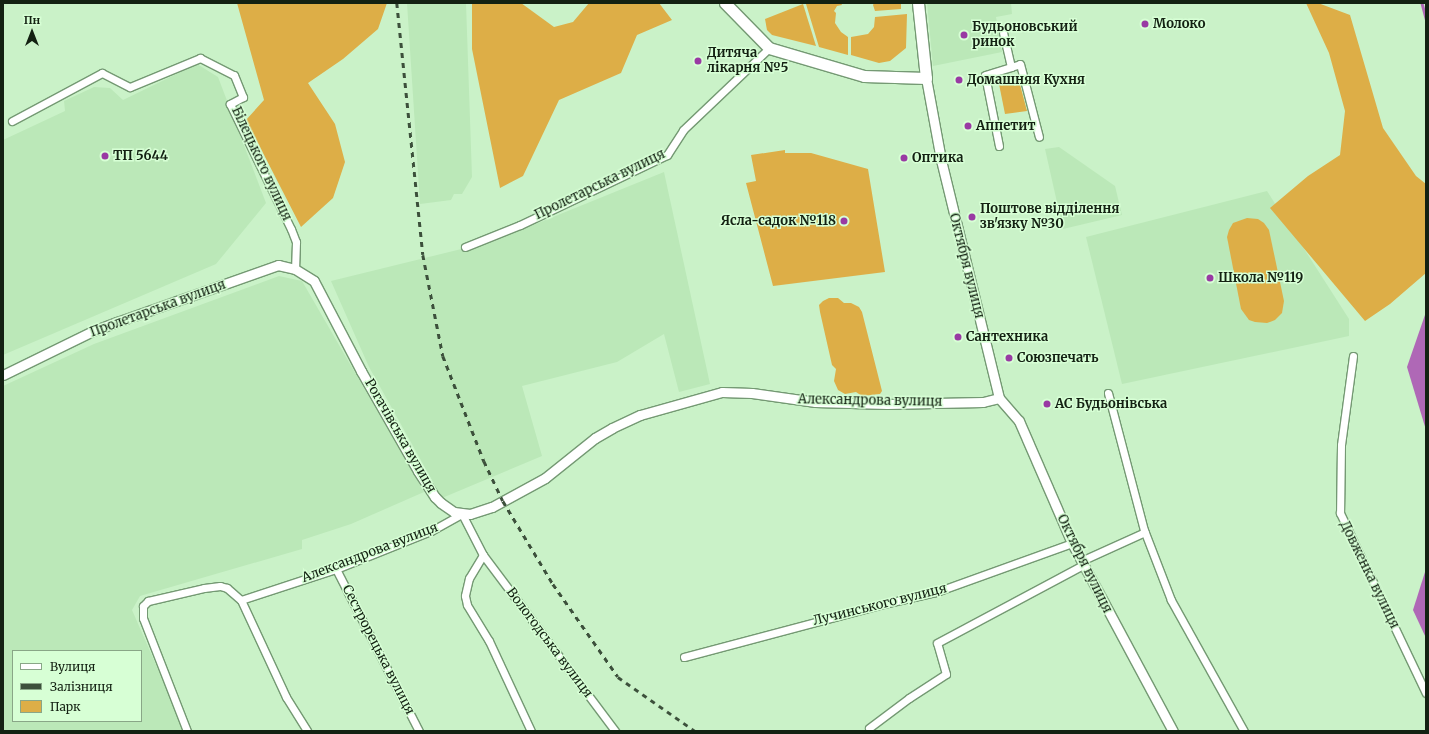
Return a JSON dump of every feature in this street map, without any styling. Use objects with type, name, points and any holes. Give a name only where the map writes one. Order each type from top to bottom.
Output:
[{"type":"main road","points":[[724,3],[769,48],[864,76],[926,78],[918,3]]},
{"type":"street","points":[[1003,33],[1011,67]]},
{"type":"street","name":"Пролетарська вулиця","points":[[465,247],[520,225],[667,155],[683,130],[769,48]]},
{"type":"street","name":"Білецького вулиця","points":[[12,121],[102,73],[130,87],[200,58],[234,75],[243,97],[230,104],[291,229],[296,242],[295,268]]},
{"type":"street","points":[[999,146],[985,75],[1020,64],[1039,137]]},
{"type":"street","name":"Октября вулиця","points":[[926,78],[941,160],[999,398],[1019,422],[1072,543],[1173,731]]},
{"type":"street","name":"Пролетарська вулиця","points":[[3,375],[93,331],[278,265],[295,268],[314,281]]},
{"type":"street","name":"Рогачівська вулиця","points":[[314,281],[418,471],[441,503],[454,512],[462,514]]},
{"type":"street","name":"Довженка вулиця","points":[[1353,356],[1341,445],[1340,513],[1426,693]]},
{"type":"street","name":"Александрова вулиця","points":[[241,600],[336,569],[431,531],[462,514],[478,513],[520,493],[545,478],[595,438],[612,428],[640,416],[722,392],[752,394],[815,402],[880,404],[984,402],[999,398]]},
{"type":"street","points":[[1108,393],[1145,532],[1171,600],[1244,731]]},
{"type":"street","points":[[462,514],[483,556],[468,578],[465,596],[467,605],[489,641],[531,731]]},
{"type":"street","points":[[869,728],[909,698],[946,674],[937,643],[1082,563],[1145,532]]},
{"type":"street","name":"Лучинського вулиця","points":[[684,657],[879,604],[936,592],[1072,543]]},
{"type":"street","name":"Вологодська вулиця","points":[[483,556],[615,731]]},
{"type":"street","name":"Сестрорецька вулиця","points":[[336,569],[419,731]]},
{"type":"street","points":[[188,731],[143,618],[143,606],[148,602],[204,588],[220,586],[227,588],[241,600],[286,697],[307,731]]},
{"type":"shaded area","points":[[407,3],[466,3],[472,177],[462,194],[454,194],[451,200],[420,204]]},
{"type":"shaded area","name":"Будьоновський ринок","points":[[927,3],[1011,3],[1012,14],[996,17],[1002,52],[933,66]]},
{"type":"shaded area","points":[[197,64],[218,77],[266,203],[216,264],[3,355],[3,140],[65,111],[64,101],[94,87],[110,88],[123,100]]},
{"type":"shaded area","points":[[1059,147],[1115,186],[1122,215],[1063,229],[1045,149]]},
{"type":"shaded area","points":[[664,172],[710,384],[679,392],[664,334],[617,362],[522,386],[542,456],[442,498],[369,367],[331,281],[494,241]]},
{"type":"shaded area","name":"Школа №119","points":[[1267,191],[1349,319],[1349,336],[1122,384],[1086,237]]},
{"type":"shaded area","points":[[279,276],[302,281],[424,492],[351,524],[302,540],[302,549],[140,596],[132,610],[185,731],[3,731],[3,386],[94,344]]},
{"type":"shaded area","points":[[1426,312],[1426,430],[1407,367]]},
{"type":"shaded area","points":[[1426,572],[1426,638],[1413,610]]},
{"type":"green space","points":[[237,3],[387,3],[378,29],[343,59],[308,83],[335,124],[345,162],[333,198],[301,227],[246,120],[264,100]]},
{"type":"green space","points":[[472,3],[521,3],[554,27],[573,22],[589,3],[659,3],[672,20],[637,35],[621,73],[559,100],[523,176],[500,188],[472,49]]},
{"type":"green space","points":[[841,3],[842,5],[837,6],[834,11],[836,13],[835,23],[841,32],[848,37],[848,55],[819,47],[806,4]]},
{"type":"green space","points":[[874,3],[901,3],[901,9],[875,11],[873,5]]},
{"type":"green space","points":[[1306,3],[1318,3],[1350,15],[1383,128],[1416,176],[1426,184],[1426,273],[1390,304],[1365,321],[1270,208],[1308,176],[1340,155],[1345,111],[1329,53]]},
{"type":"green space","points":[[803,4],[816,46],[772,35],[767,30],[765,19]]},
{"type":"green space","points":[[907,14],[906,48],[890,61],[879,63],[851,55],[851,37],[868,34],[874,27],[875,17]]},
{"type":"green space","points":[[1018,77],[1027,111],[1005,114],[998,79]]},
{"type":"green space","points":[[785,150],[785,153],[811,153],[868,169],[885,272],[773,286],[746,183],[756,181],[751,155]]},
{"type":"green space","points":[[1247,218],[1258,219],[1264,223],[1269,230],[1284,301],[1282,313],[1275,320],[1267,323],[1249,320],[1241,309],[1227,237],[1233,223]]},
{"type":"green space","points":[[829,298],[838,298],[844,303],[851,303],[859,307],[862,312],[882,391],[880,394],[862,396],[856,392],[845,394],[838,390],[834,381],[836,369],[832,365],[819,305]]},
{"type":"waterway","points":[[1422,3],[1426,18]]},
{"type":"railway","points":[[397,3],[423,255],[443,356],[484,461],[503,501],[553,584],[618,677],[695,731]]},
{"type":"place","name":"Молоко","points":[[1145,24]]},
{"type":"place","name":"Будьоновський ринок","points":[[964,35]]},
{"type":"place","name":"Дитяча лікарня №5","points":[[698,61]]},
{"type":"place","name":"Домашняя Кухня","points":[[959,80]]},
{"type":"place","name":"Аппетит","points":[[968,126]]},
{"type":"place","name":"ТП 5644","points":[[105,156]]},
{"type":"place","name":"Оптика","points":[[904,158]]},
{"type":"place","name":"Поштове відділення зв'язку №30","points":[[972,217]]},
{"type":"place","name":"Ясла-садок №118","points":[[844,221]]},
{"type":"place","name":"Школа №119","points":[[1210,278]]},
{"type":"place","name":"Сантехника","points":[[958,337]]},
{"type":"place","name":"Союзпечать","points":[[1009,358]]},
{"type":"place","name":"АС Будьонівська","points":[[1047,404]]}]
